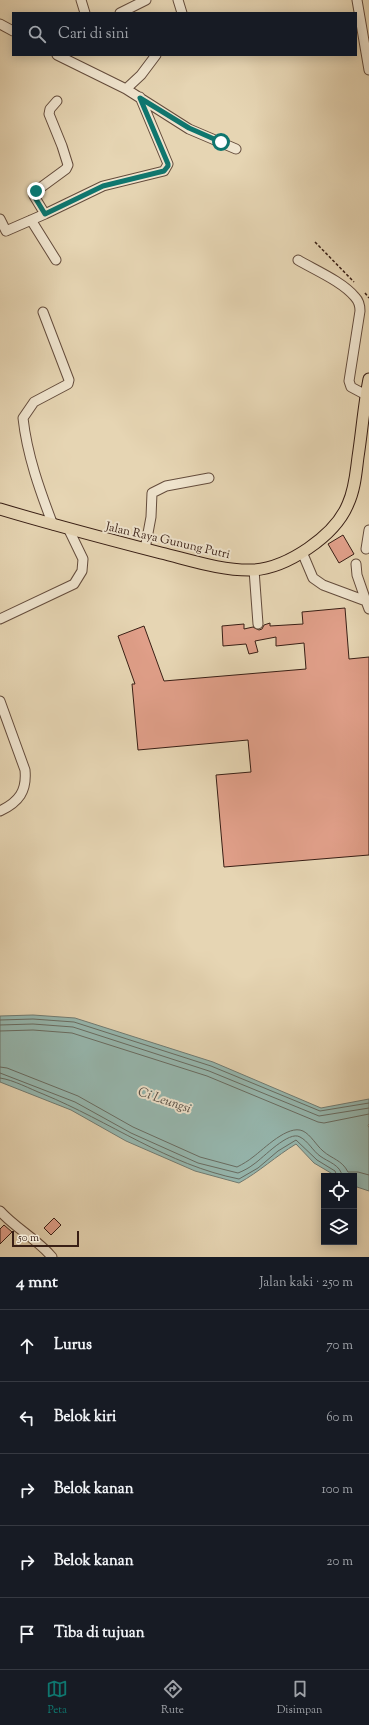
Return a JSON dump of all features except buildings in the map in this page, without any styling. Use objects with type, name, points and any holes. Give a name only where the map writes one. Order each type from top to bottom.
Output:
[{"type":"main road","name":"Jalan Raya Gunung Putri","points":[[0,509],[70,530],[206,564],[236,570],[254,570],[269,567],[302,552],[321,539],[341,518],[349,503],[355,482],[366,419],[366,395],[369,379]]},
{"type":"street","points":[[81,0],[85,12]]},
{"type":"street","points":[[122,12],[146,0]]},
{"type":"street","points":[[178,0],[182,12]]},
{"type":"street","points":[[358,0],[369,70]]},
{"type":"street","points":[[0,24],[12,30]]},
{"type":"street","points":[[59,56],[126,89],[189,128],[236,149]]},
{"type":"street","points":[[126,89],[141,75],[155,56]]},
{"type":"street","points":[[0,219],[6,231],[103,186],[167,169],[168,164],[140,98]]},
{"type":"street","points":[[45,214],[34,196],[36,191],[66,169],[68,165],[49,114],[50,109],[57,101]]},
{"type":"street","points":[[31,220],[56,260]]},
{"type":"street","points":[[298,260],[340,284],[358,300],[360,311],[349,381],[351,387],[366,395]]},
{"type":"street","points":[[43,312],[69,380],[68,384],[34,402],[23,418],[24,432],[38,485],[53,525]]},
{"type":"street","points":[[144,549],[151,517],[152,493],[166,486],[209,478]]},
{"type":"street","points":[[0,619],[74,584],[82,571],[83,559],[70,530]]},
{"type":"street","points":[[366,549],[369,530]]},
{"type":"street","points":[[302,552],[313,578],[323,585],[368,605]]},
{"type":"street","points":[[356,564],[357,575],[368,605]]},
{"type":"street","points":[[254,570],[258,624]]},
{"type":"street","points":[[0,702],[25,770],[26,781],[21,796],[0,810]]},
{"type":"street","points":[[0,1211],[7,1219],[52,1257]]},
{"type":"path","points":[[315,242],[358,287]]},
{"type":"path","points":[[364,292],[369,298]]},
{"type":"water","name":"Ci Leungsi","points":[[33,1015],[75,1018],[213,1062],[321,1108],[369,1099],[369,1191],[357,1187],[357,1173],[331,1173],[314,1163],[296,1144],[239,1183],[195,1171],[126,1141],[71,1110],[0,1082],[0,1016]]},
{"type":"route","points":[[36,191],[34,196],[45,214],[103,186],[164,171],[168,164],[160,141],[140,98],[189,128],[221,142]]}]
